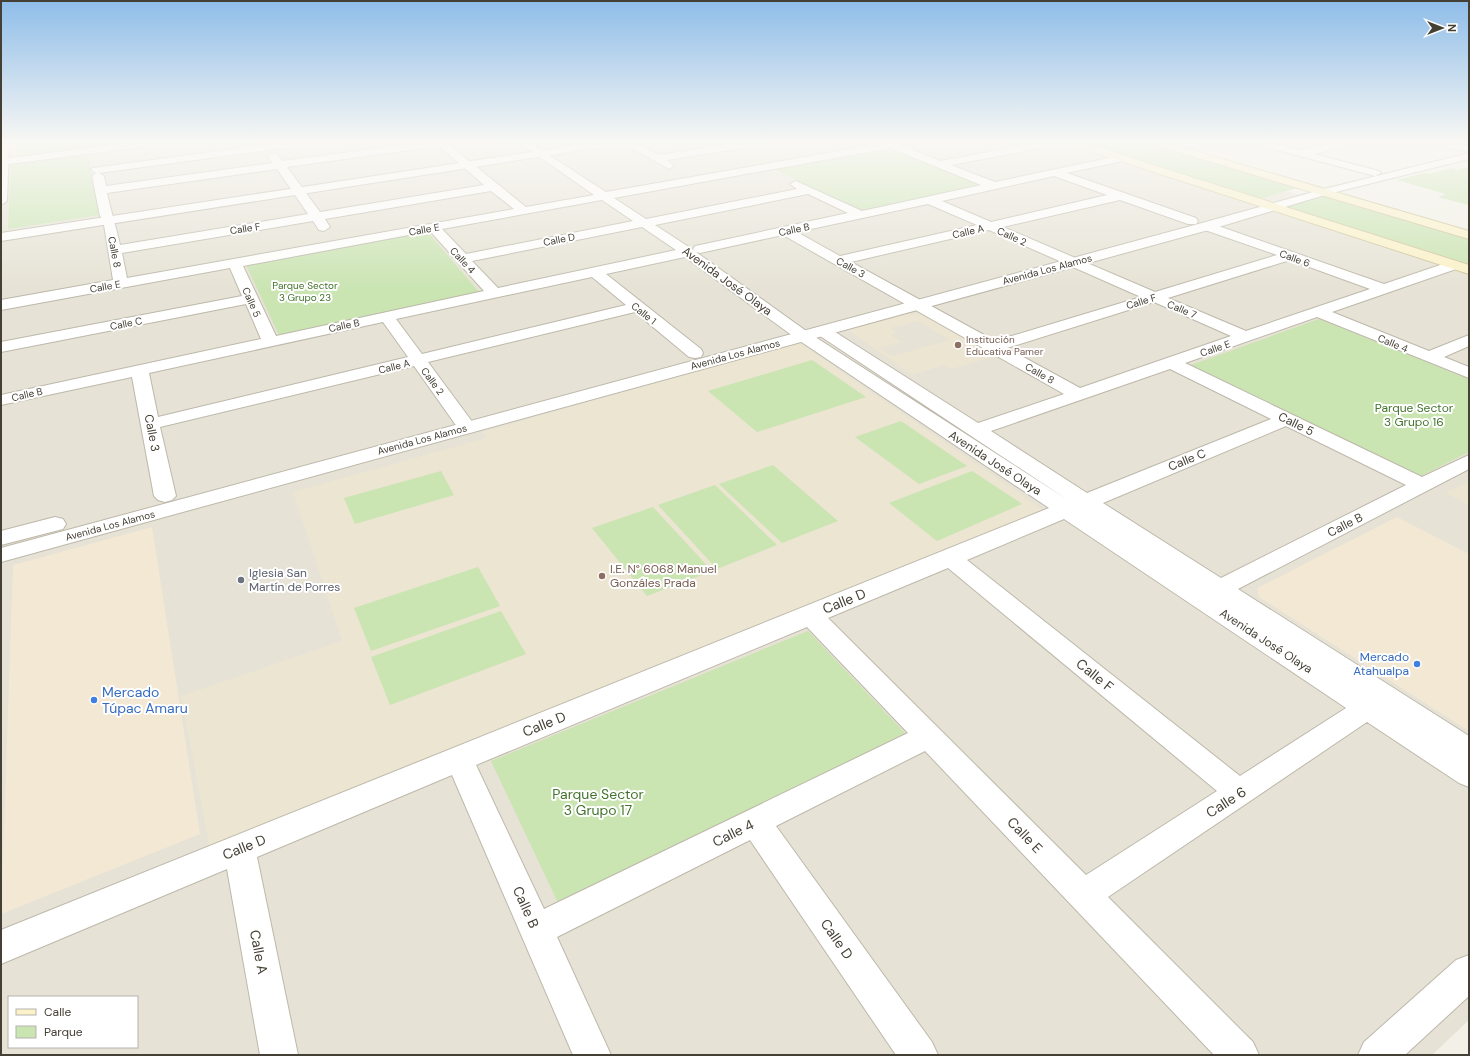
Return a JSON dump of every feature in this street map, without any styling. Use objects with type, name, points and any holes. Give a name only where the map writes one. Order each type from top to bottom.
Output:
[{"type":"main road","points":[[1234,193],[1461,267]]},
{"type":"main road","points":[[1330,193],[1469,235]]},
{"type":"street","name":"Calle 8","points":[[102,193],[121,284]]},
{"type":"street","points":[[1,232],[108,218],[270,193]]},
{"type":"street","points":[[301,193],[336,245]]},
{"type":"street","name":"Calle F","points":[[115,250],[455,193]]},
{"type":"street","points":[[502,193],[524,211]]},
{"type":"street","name":"Avenida José Olaya","points":[[600,193],[650,221]]},
{"type":"street","name":"Calle E","points":[[1,305],[621,193]]},
{"type":"street","points":[[650,221],[793,193]]},
{"type":"street","points":[[817,193],[861,215]]},
{"type":"street","name":"Calle B","points":[[1,400],[139,369],[961,193]]},
{"type":"street","points":[[1112,193],[1192,221]]},
{"type":"street","name":"Avenida Los Alamos","points":[[1,538],[463,422],[806,329],[1059,256],[1261,202],[1303,193]]},
{"type":"street","name":"Avenida Los Alamos","points":[[910,300],[1073,262],[1207,226],[1274,206],[1310,193]]},
{"type":"street","name":"Avenida José Olaya","points":[[617,194],[650,221],[806,329],[1077,506],[1367,708],[1469,776]]},
{"type":"street","name":"Calle A","points":[[838,261],[1120,196]]},
{"type":"street","name":"Calle 2","points":[[930,200],[1073,262]]},
{"type":"street","points":[[1,237],[108,218]]},
{"type":"street","name":"Calle D","points":[[462,259],[650,221]]},
{"type":"street","name":"Calle 6","points":[[1207,226],[1384,289]]},
{"type":"street","name":"Calle 4","points":[[433,227],[494,293]]},
{"type":"street","name":"Calle 3","points":[[785,231],[910,300]]},
{"type":"street","name":"Avenida José Olaya","points":[[693,250],[764,292]]},
{"type":"street","name":"Calle F","points":[[993,347],[1289,256]]},
{"type":"street","name":"Calle 7","points":[[1073,262],[1246,337]]},
{"type":"street","name":"Calle 5","points":[[235,263],[270,341]]},
{"type":"street","name":"Calle E","points":[[976,430],[1384,289],[1461,267]]},
{"type":"street","name":"Calle 1","points":[[595,272],[695,353]]},
{"type":"street","name":"Calle C","points":[[1,347],[251,299]]},
{"type":"street","name":"Calle 8","points":[[910,300],[1079,395]]},
{"type":"street","name":"Calle A","points":[[151,424],[637,307]]},
{"type":"street","name":"Calle 4","points":[[1317,312],[1469,373]]},
{"type":"street","name":"Calle 2","points":[[386,316],[463,422]]},
{"type":"street","name":"Avenida José Olaya","points":[[806,329],[976,430],[1077,506],[1220,589],[1469,751]]},
{"type":"street","name":"Avenida Los Alamos","points":[[1,555],[463,422],[695,353],[806,329]]},
{"type":"street","points":[[1429,357],[1469,340]]},
{"type":"street","name":"Calle 5","points":[[1171,363],[1422,485]]},
{"type":"street","name":"Calle 3","points":[[139,369],[165,496]]},
{"type":"street","name":"Calle C","points":[[1077,506],[1287,419]]},
{"type":"street","name":"Calle B","points":[[1220,589],[1469,461]]},
{"type":"street","name":"Calle D","points":[[1,947],[1077,506]]},
{"type":"street","name":"Calle F","points":[[950,558],[1240,793]]},
{"type":"street","name":"Calle E","points":[[810,615],[1240,1055]]},
{"type":"street","name":"Calle 6","points":[[1084,895],[1367,708]]},
{"type":"street","name":"Calle 4","points":[[536,930],[929,736]]},
{"type":"street","name":"Calle B","points":[[459,759],[592,1055]]},
{"type":"street","name":"Calle D","points":[[755,822],[919,1055]]},
{"type":"street","name":"Calle A","points":[[239,849],[279,1055]]},
{"type":"street","points":[[1377,1055],[1469,972]]},
{"type":"shaded area","points":[[1,193],[1294,193],[1469,248],[1469,1020],[1432,1055],[1,1055]]},
{"type":"shaded area","name":"Institución Educativa Pamer","points":[[908,313],[912,315],[921,313],[937,322],[941,321],[999,355],[951,369],[945,365],[912,375],[845,328]],"holes":[[[918,321],[950,340],[892,356],[880,348],[901,342],[891,335],[897,333],[890,328]]]},
{"type":"shaded area","name":"I.E. N° 6068 Manuel Gonzáles Prada","points":[[796,344],[801,344],[1043,510],[211,855],[181,696],[342,641],[293,492],[486,438],[482,432]]},
{"type":"shaded area","points":[[1469,481],[1469,505],[1445,493]]},
{"type":"shaded area","name":"Mercado Atahualpa","points":[[1397,517],[1469,554],[1469,731],[1259,597],[1257,588]]},
{"type":"shaded area","name":"Mercado Túpac Amaru","points":[[152,527],[200,834],[1,914],[13,565]]},
{"type":"green space","points":[[10,193],[95,193],[99,215],[8,229]]},
{"type":"green space","points":[[824,193],[944,193],[861,211]]},
{"type":"green space","points":[[1241,193],[1279,193],[1259,199]]},
{"type":"green space","points":[[1443,193],[1469,193],[1469,205],[1438,197],[1446,194]]},
{"type":"green space","points":[[1322,195],[1330,196],[1469,237],[1469,265],[1287,207],[1285,205]]},
{"type":"green space","name":"Parque Sector 3 Grupo 23","points":[[427,231],[479,292],[279,335],[246,265]]},
{"type":"green space","name":"Parque Sector 3 Grupo 16","points":[[1319,319],[1469,379],[1469,452],[1419,477],[1191,365]]},
{"type":"green space","points":[[812,360],[866,397],[757,432],[708,391]]},
{"type":"green space","points":[[901,421],[967,466],[919,484],[855,437]]},
{"type":"green space","points":[[773,465],[838,521],[782,543],[719,484]]},
{"type":"green space","points":[[441,471],[454,495],[355,524],[344,498]]},
{"type":"green space","points":[[972,471],[1022,504],[937,541],[889,503]]},
{"type":"green space","points":[[715,485],[777,545],[717,569],[658,505]]},
{"type":"green space","points":[[653,507],[712,571],[647,596],[592,528]]},
{"type":"green space","points":[[478,567],[500,606],[371,651],[354,608]]},
{"type":"green space","points":[[501,611],[526,654],[390,705],[371,657]]},
{"type":"green space","name":"Parque Sector 3 Grupo 17","points":[[808,631],[905,733],[561,909],[491,761]]},
{"type":"place","name":"Institución Educativa Pamer","points":[[958,345]]},
{"type":"place","name":"I.E. N° 6068 Manuel Gonzáles Prada","points":[[602,576]]},
{"type":"place","name":"Iglesia San Martín de Porres","points":[[241,580]]},
{"type":"place","name":"Mercado Atahualpa","points":[[1417,664]]},
{"type":"place","name":"Mercado Túpac Amaru","points":[[94,700]]}]
